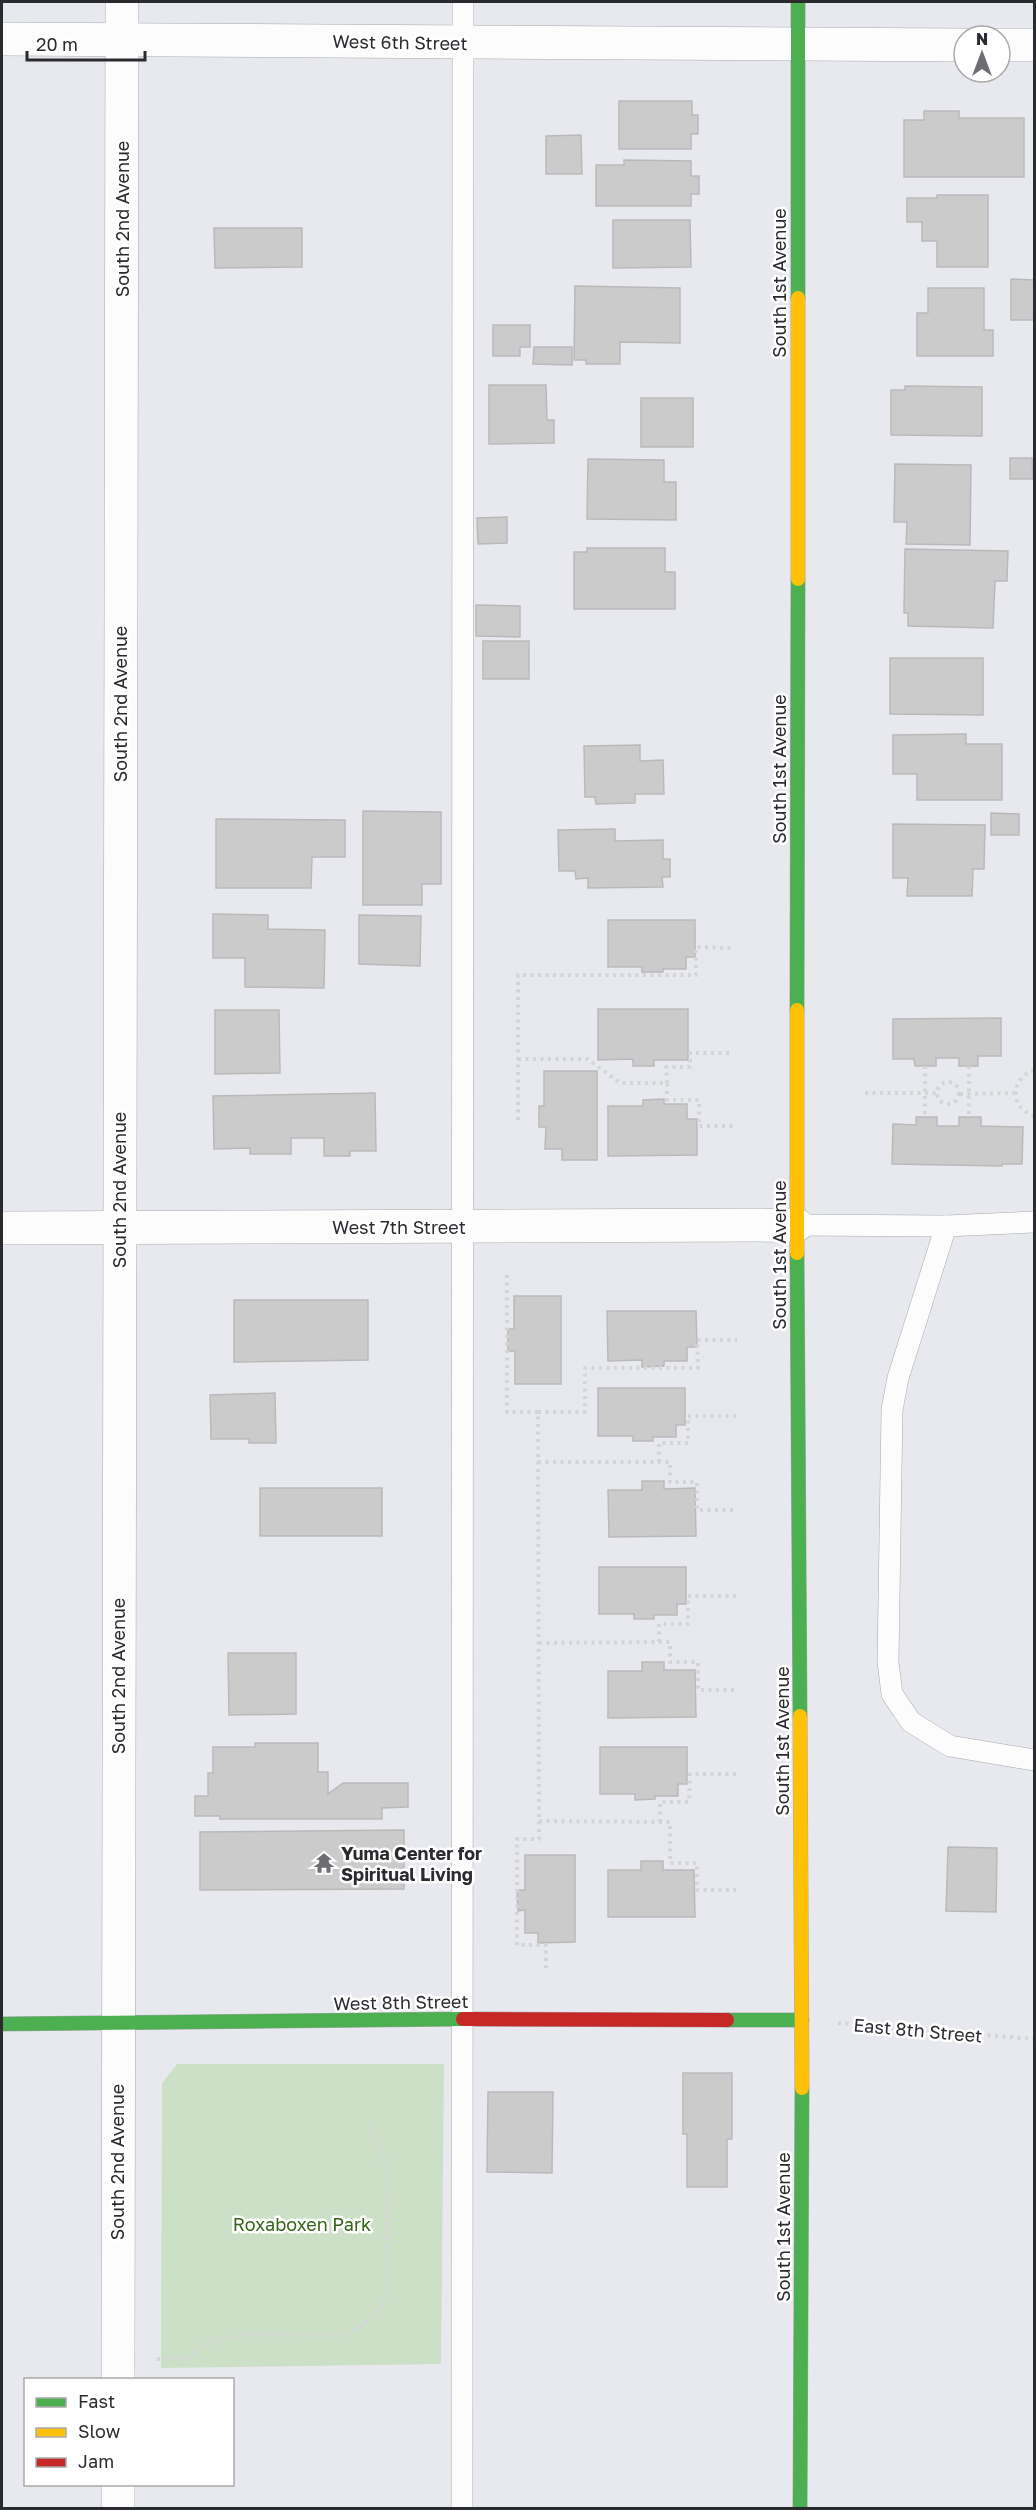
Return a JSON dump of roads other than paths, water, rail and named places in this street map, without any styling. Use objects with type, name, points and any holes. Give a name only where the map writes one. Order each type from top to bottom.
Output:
[{"type":"street","name":"South 2nd Avenue","points":[[117,2378],[122,2]]},
{"type":"street","name":"South 1st Avenue","points":[[798,2],[797,1225],[802,2020],[800,2508]]},
{"type":"street","name":"West 6th Street","points":[[2,39],[952,45]]},
{"type":"street","points":[[1012,45],[1035,45]]},
{"type":"street","name":"West 7th Street","points":[[2,1228],[797,1225]]},
{"type":"street","name":"West 8th Street","points":[[2,2024],[462,2019],[802,2020]]},
{"type":"street","points":[[118,2486],[118,2508]]},
{"type":"lane","points":[[462,2508],[463,2]]},
{"type":"lane","points":[[797,1225],[946,1226],[1035,1222]]},
{"type":"lane","points":[[946,1226],[898,1378],[892,1410],[888,1662],[892,1694],[910,1722],[950,1746],[1035,1760]]},
{"type":"place","name":"Yuma Center for Spiritual Living","points":[[324,1863]]},
{"type":"park label","name":"Roxaboxen Park","points":[[302,2224]]}]
